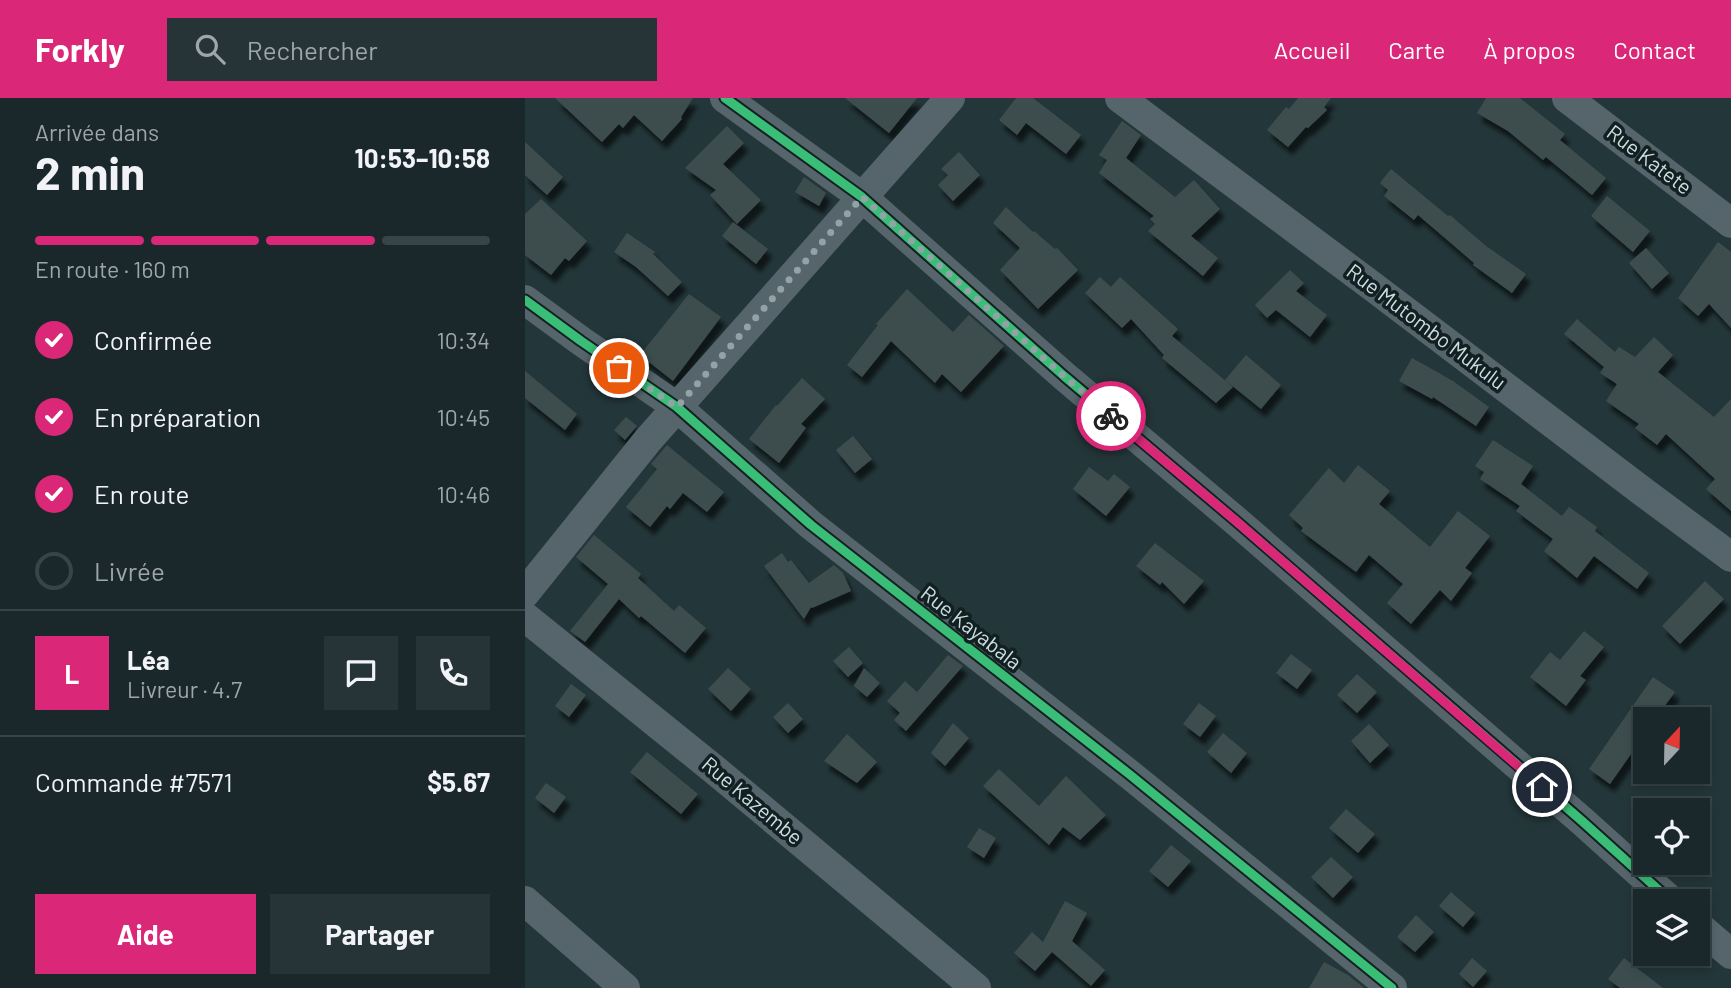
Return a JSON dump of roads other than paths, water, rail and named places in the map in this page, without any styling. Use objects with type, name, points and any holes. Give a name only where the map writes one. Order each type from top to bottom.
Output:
[{"type":"street","points":[[725,98],[862,197],[1064,376],[1247,530],[1658,889]]},
{"type":"street","points":[[525,593],[648,440],[950,98]]},
{"type":"street","name":"Rue Mutombo Mukulu","points":[[1120,98],[1731,557]]},
{"type":"street","name":"Rue Katete","points":[[1567,98],[1731,223]]},
{"type":"street","name":"Rue Kayabala","points":[[525,300],[677,407],[811,525],[1129,774],[1392,988]]},
{"type":"street","name":"Rue Kazembe","points":[[525,617],[738,789],[976,988]]},
{"type":"street","points":[[525,901],[625,988]]},
{"type":"street","points":[[1710,936],[1731,954]]}]
